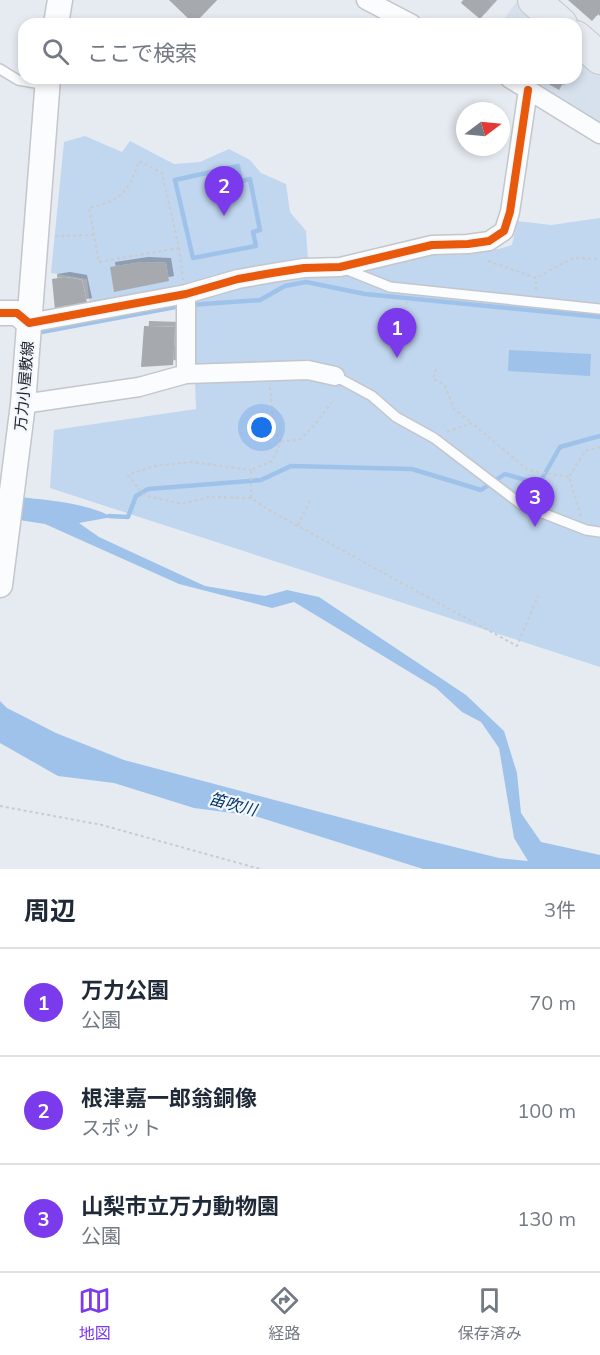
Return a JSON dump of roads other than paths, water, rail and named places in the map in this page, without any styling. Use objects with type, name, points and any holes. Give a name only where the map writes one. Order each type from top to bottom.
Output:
[{"type":"highway","points":[[534,0],[554,18]]},
{"type":"highway","points":[[582,42],[600,58]]},
{"type":"main road","points":[[57,18],[60,0]]},
{"type":"main road","name":"万力小屋敷線","points":[[0,585],[22,411],[48,84]]},
{"type":"main road","points":[[0,313],[17,313],[29,323]]},
{"type":"street","points":[[366,0],[400,18]]},
{"type":"street","points":[[518,84],[600,134]]},
{"type":"street","points":[[29,323],[185,302],[238,279],[304,268],[340,267],[432,245],[489,241],[504,231],[510,212],[528,90]]},
{"type":"street","points":[[185,302],[186,374]]},
{"type":"street","points":[[22,411],[139,387],[186,374],[308,370],[335,376]]},
{"type":"lane","points":[[0,69],[18,80]]},
{"type":"lane","points":[[340,267],[390,286],[600,309]]},
{"type":"lane","points":[[335,376],[372,396],[396,417],[434,438],[522,505],[586,530],[600,532]]},
{"type":"water","points":[[509,350],[591,354],[590,376],[508,371]]},
{"type":"water","name":"笛吹川","points":[[0,495],[58,502],[101,512],[112,517],[79,523],[99,537],[205,586],[265,596],[287,590],[319,597],[466,695],[504,731],[517,773],[521,813],[541,842],[600,855],[600,869],[423,869],[255,816],[194,808],[114,783],[58,776],[0,743],[0,701],[7,708],[56,733],[124,760],[418,838],[499,858],[528,861],[514,838],[499,748],[481,722],[462,712],[436,688],[294,602],[272,608],[179,584],[45,524],[0,517]]},
{"type":"waterway","points":[[238,166],[241,181],[250,179],[260,230],[253,232],[256,246],[193,258],[175,180],[238,166]]},
{"type":"waterway","points":[[190,305],[260,300],[285,286],[306,282],[365,294],[600,317]]},
{"type":"waterway","points":[[36,333],[181,306]]},
{"type":"waterway","points":[[109,516],[128,517],[136,496],[148,489],[261,480],[291,466],[412,469],[481,490],[505,474],[539,484],[560,447],[600,436]]},
{"type":"place","name":"根津嘉一郎翁銅像","points":[[224,216]]},
{"type":"place","name":"万力公園","points":[[397,358]]},
{"type":"place","name":"山梨市立万力動物園","points":[[535,527]]}]
